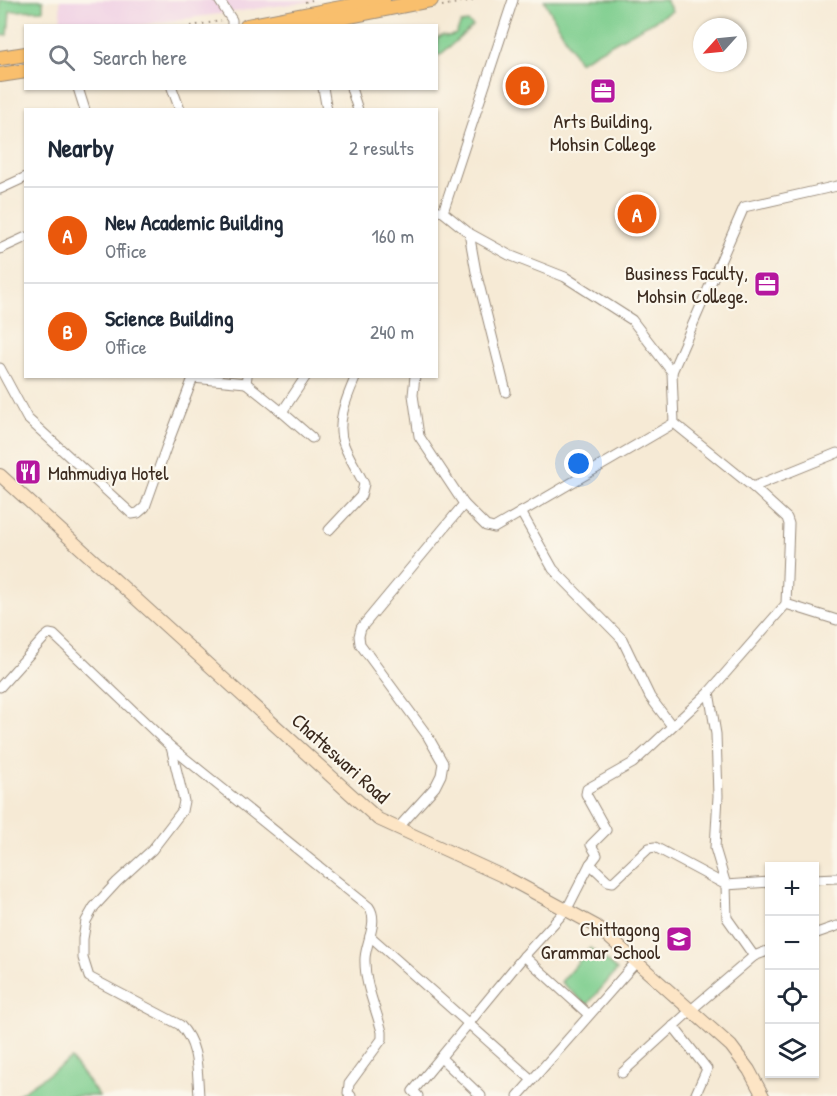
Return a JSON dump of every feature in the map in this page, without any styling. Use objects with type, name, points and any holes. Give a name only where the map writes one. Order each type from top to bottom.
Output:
[{"type":"main road","points":[[257,24],[383,0]]},
{"type":"main road","points":[[327,23],[431,0]]},
{"type":"main road","points":[[0,58],[24,54]]},
{"type":"main road","points":[[0,75],[24,71]]},
{"type":"main road","name":"Chatteswari Road","points":[[2,480],[378,819],[509,879],[596,926],[731,1046],[749,1070],[764,1096]]},
{"type":"street","points":[[219,0],[232,20],[232,24]]},
{"type":"street","points":[[513,0],[440,211],[469,233],[509,255],[565,277],[632,320],[672,372]]},
{"type":"street","points":[[79,90],[85,108]]},
{"type":"street","points":[[173,90],[179,108]]},
{"type":"street","points":[[323,90],[327,108]]},
{"type":"street","points":[[352,90],[357,108]]},
{"type":"street","points":[[0,189],[24,178]]},
{"type":"street","points":[[418,1096],[413,1091],[524,956],[567,909],[590,864],[598,854],[591,844],[606,830],[586,794],[587,789],[633,763],[709,692],[786,604],[789,524],[787,518],[753,487],[674,423],[672,372],[744,207],[837,186]]},
{"type":"street","points":[[469,233],[476,272],[506,392]]},
{"type":"street","points":[[0,249],[24,238]]},
{"type":"street","points":[[0,368],[27,418],[36,428],[132,514],[138,513],[145,507],[192,378]]},
{"type":"street","points":[[210,378],[246,380],[312,438]]},
{"type":"street","points":[[282,412],[305,378]]},
{"type":"street","points":[[329,530],[361,496],[364,484],[343,443],[341,422],[346,399],[355,378]]},
{"type":"street","points":[[415,378],[413,395],[419,436],[464,504],[490,528],[494,528],[674,423]]},
{"type":"street","points":[[753,487],[837,453]]},
{"type":"street","points":[[399,828],[435,787],[441,775],[443,763],[427,735],[360,644],[359,636],[361,628],[464,504]]},
{"type":"street","points":[[521,512],[554,569],[622,639],[650,697],[672,726]]},
{"type":"street","points":[[786,604],[837,620]]},
{"type":"street","points":[[0,687],[44,638],[49,634],[54,634],[171,747],[369,907],[372,911],[370,936],[365,954],[365,972],[382,1039],[350,1084],[348,1093],[351,1096]]},
{"type":"street","points":[[709,692],[716,734],[718,796],[716,848],[726,885],[727,918],[754,956]]},
{"type":"street","points":[[171,747],[184,801],[182,811],[152,850],[94,907],[86,921],[83,958],[89,977],[180,1025],[189,1035],[195,1049],[199,1096]]},
{"type":"street","points":[[590,864],[608,881],[613,882],[649,849],[655,848],[726,885],[765,882]]},
{"type":"street","points":[[819,879],[837,878]]},
{"type":"street","points":[[819,932],[837,926]]},
{"type":"street","points":[[370,936],[532,1080]]},
{"type":"street","points":[[622,1073],[754,956],[765,952]]},
{"type":"street","points":[[524,956],[588,1014]]},
{"type":"street","points":[[518,1096],[588,1014],[637,962]]},
{"type":"street","points":[[673,1026],[707,1069],[695,1096]]},
{"type":"street","points":[[441,1058],[481,1096]]},
{"type":"shaded area","points":[[60,0],[319,0],[147,24],[61,24]]},
{"type":"green space","points":[[0,0],[43,0],[43,10],[10,11],[8,35],[0,36]]},
{"type":"green space","points":[[544,0],[666,0],[672,11],[579,62]]},
{"type":"green space","points":[[468,22],[473,26],[438,55],[438,37],[456,34],[461,23]]},
{"type":"green space","points":[[590,948],[617,970],[587,1005],[561,982]]},
{"type":"green space","points":[[71,1059],[99,1096],[16,1096]]},
{"type":"place","name":"Science Building","points":[[525,86]]},
{"type":"place","name":"Arts Building, Mohsin College","points":[[603,91]]},
{"type":"place","name":"New Academic Building","points":[[637,214]]},
{"type":"place","name":"Business Faculty, Mohsin College.","points":[[767,284]]},
{"type":"place","name":"Mahmudiya Hotel","points":[[28,472]]},
{"type":"place","name":"Chittagong Grammar School","points":[[679,939]]}]
